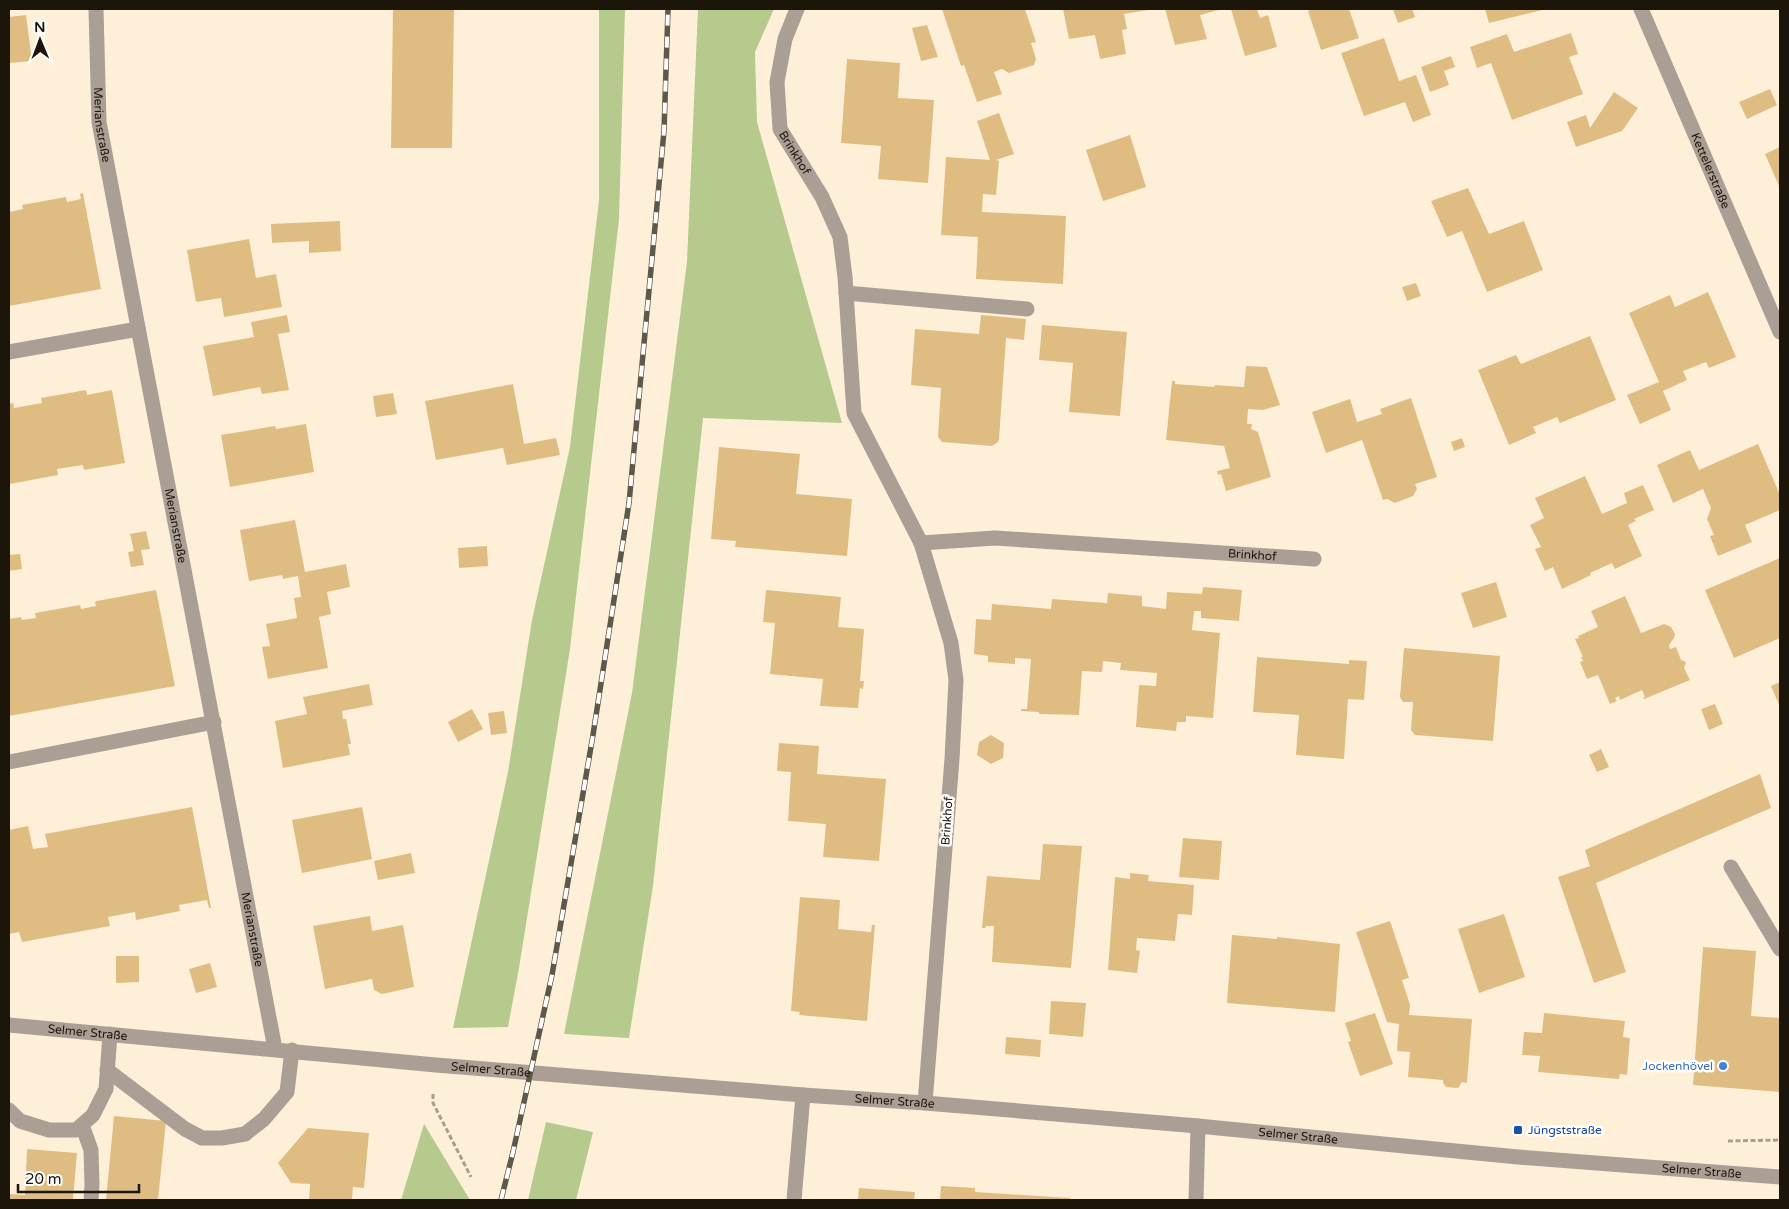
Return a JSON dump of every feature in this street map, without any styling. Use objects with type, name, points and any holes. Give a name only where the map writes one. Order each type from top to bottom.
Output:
[{"type":"street","name":"Merianstraße","points":[[96,9],[99,122],[275,1049]]},
{"type":"street","name":"Brinkhof","points":[[797,9],[785,40],[777,82],[780,129],[822,198],[840,237],[846,293],[854,413],[921,543],[951,643],[956,680],[952,759],[925,1103]]},
{"type":"street","name":"Kettelerstraße","points":[[1641,9],[1780,332]]},
{"type":"street","points":[[846,293],[1027,309]]},
{"type":"street","points":[[9,352],[138,329]]},
{"type":"street","name":"Brinkhof","points":[[921,543],[995,538],[1314,559]]},
{"type":"street","points":[[9,762],[214,722]]},
{"type":"street","points":[[1731,867],[1780,948]]},
{"type":"street","name":"Selmer Straße","points":[[9,1025],[292,1050],[436,1065],[803,1096],[925,1103],[1198,1126],[1518,1157],[1780,1176]]},
{"type":"street","points":[[9,1110],[20,1121],[49,1130],[76,1130],[93,1115],[106,1089],[110,1034]]},
{"type":"street","points":[[107,1070],[185,1129],[202,1138],[222,1138],[245,1134],[264,1119],[287,1092],[292,1050]]},
{"type":"street","points":[[794,1200],[803,1096]]},
{"type":"street","points":[[82,1125],[91,1150],[91,1200]]},
{"type":"street","points":[[1196,1200],[1198,1126]]},
{"type":"path","points":[[433,1103],[471,1177]]},
{"type":"green space","points":[[599,9],[625,9],[619,219],[570,649],[508,1027],[453,1028],[508,772],[532,620],[570,447],[599,200]]},
{"type":"green space","points":[[698,9],[774,9],[755,52],[757,122],[842,423],[703,418],[653,886],[629,1038],[564,1034],[632,693],[687,262]]},
{"type":"green space","points":[[546,1122],[593,1132],[576,1200],[528,1200]]},
{"type":"green space","points":[[424,1124],[470,1200],[401,1200]]},
{"type":"building","points":[[393,9],[454,9],[452,148],[391,148]]},
{"type":"building","points":[[942,9],[1025,9],[1036,42],[1031,43],[1036,59],[1034,65],[1009,73],[1002,69],[994,72],[1002,94],[977,102],[964,65],[961,66]]},
{"type":"building","points":[[1063,9],[1148,10],[1124,14],[1127,29],[1122,30],[1126,54],[1100,59],[1095,35],[1069,39]]},
{"type":"building","points":[[1165,9],[1222,9],[1200,15],[1207,39],[1175,45]]},
{"type":"building","points":[[1231,9],[1257,9],[1260,18],[1268,15],[1277,47],[1245,56]]},
{"type":"building","points":[[1314,9],[1349,9],[1359,38],[1321,50],[1308,11]]},
{"type":"building","points":[[1393,9],[1412,9],[1415,17],[1398,23]]},
{"type":"building","points":[[1485,9],[1546,9],[1489,23]]},
{"type":"building","points":[[26,15],[32,61],[9,63],[9,17]]},
{"type":"building","points":[[927,25],[938,57],[921,61],[912,28]]},
{"type":"building","points":[[1571,33],[1578,54],[1569,57],[1583,94],[1512,120],[1491,63],[1477,68],[1470,47],[1507,34],[1514,52]]},
{"type":"building","points":[[1384,38],[1399,81],[1416,75],[1431,115],[1413,122],[1405,102],[1364,116],[1341,53]]},
{"type":"building","points":[[1451,56],[1455,67],[1444,71],[1449,85],[1430,92],[1421,67]]},
{"type":"building","points":[[847,59],[900,63],[898,98],[934,100],[928,183],[878,179],[881,146],[841,143]]},
{"type":"building","points":[[1770,89],[1777,105],[1747,119],[1739,102]]},
{"type":"building","points":[[1614,92],[1638,108],[1622,131],[1576,147],[1567,122],[1586,115],[1590,128]]},
{"type":"building","points":[[999,113],[1014,154],[996,160],[999,161],[996,195],[983,194],[982,212],[1066,216],[1063,284],[976,279],[978,237],[941,235],[946,157],[990,160],[977,121]]},
{"type":"building","points":[[1130,135],[1146,187],[1103,201],[1086,150]]},
{"type":"building","points":[[1780,147],[1780,188],[1765,154]]},
{"type":"building","points":[[1468,188],[1489,234],[1524,221],[1543,270],[1487,292],[1462,231],[1447,237],[1431,201]]},
{"type":"building","points":[[83,193],[101,289],[9,306],[9,212],[23,209],[22,205],[66,197],[67,202],[81,199],[80,194]]},
{"type":"building","points":[[340,221],[341,251],[309,253],[309,241],[272,243],[271,224]]},
{"type":"building","points":[[249,239],[256,278],[276,274],[282,307],[224,317],[221,298],[196,302],[187,250]]},
{"type":"building","points":[[1416,283],[1421,296],[1407,301],[1402,287]]},
{"type":"building","points":[[1708,292],[1736,357],[1709,368],[1706,362],[1683,371],[1687,380],[1663,391],[1671,410],[1640,424],[1627,395],[1659,382],[1629,313],[1670,295],[1675,307]]},
{"type":"building","points":[[287,315],[290,332],[278,334],[289,390],[262,394],[260,387],[213,396],[203,346],[254,337],[251,322]]},
{"type":"building","points":[[981,315],[1026,319],[1024,340],[1006,338],[999,439],[992,446],[942,442],[938,437],[941,388],[911,385],[915,329],[979,334]]},
{"type":"building","points":[[1042,325],[1127,332],[1120,416],[1069,412],[1073,363],[1039,360]]},
{"type":"building","points":[[1590,336],[1616,400],[1560,423],[1557,417],[1533,427],[1536,433],[1509,445],[1478,370],[1516,355],[1521,364]]},
{"type":"building","points":[[1246,366],[1267,367],[1280,405],[1263,410],[1248,409],[1247,424],[1252,424],[1251,429],[1258,432],[1271,477],[1226,491],[1221,474],[1218,475],[1217,471],[1230,468],[1224,446],[1166,440],[1172,381],[1175,381],[1175,384],[1244,387]]},
{"type":"building","points":[[513,384],[524,444],[556,438],[560,455],[507,465],[503,448],[436,460],[425,401]]},
{"type":"building","points":[[86,390],[87,395],[112,390],[125,463],[84,470],[83,465],[57,469],[58,475],[10,484],[9,404],[13,403],[14,408],[42,403],[41,398]]},
{"type":"building","points":[[393,393],[397,414],[376,417],[373,396]]},
{"type":"building","points":[[1411,398],[1437,477],[1415,484],[1417,489],[1413,496],[1395,503],[1387,499],[1383,500],[1362,440],[1326,453],[1312,412],[1350,399],[1357,422],[1382,414],[1380,409]]},
{"type":"building","points":[[306,424],[314,472],[230,487],[221,435],[275,426],[276,429]]},
{"type":"building","points":[[1462,438],[1465,447],[1454,451],[1451,442]]},
{"type":"building","points":[[1758,444],[1780,495],[1780,510],[1745,525],[1752,542],[1718,556],[1710,536],[1714,535],[1707,519],[1711,508],[1703,489],[1673,503],[1657,465],[1690,450],[1699,470]]},
{"type":"building","points":[[719,447],[800,454],[796,494],[852,499],[847,556],[735,547],[736,541],[711,539]]},
{"type":"building","points":[[1585,476],[1602,514],[1627,503],[1624,493],[1643,485],[1654,510],[1634,519],[1636,521],[1628,525],[1642,556],[1615,569],[1612,563],[1562,589],[1553,567],[1545,571],[1535,549],[1541,547],[1530,525],[1544,518],[1535,498]]},
{"type":"building","points":[[295,520],[305,572],[346,564],[350,587],[327,592],[331,614],[319,617],[328,668],[268,679],[262,647],[270,646],[266,624],[297,618],[294,598],[301,597],[298,576],[283,579],[282,575],[249,581],[240,530]]},
{"type":"building","points":[[146,531],[150,549],[141,550],[144,565],[131,567],[128,552],[134,551],[130,534]]},
{"type":"building","points":[[487,546],[488,566],[459,568],[458,548]]},
{"type":"building","points":[[20,554],[22,569],[9,571],[9,555]]},
{"type":"building","points":[[1780,558],[1780,638],[1734,658],[1705,590]]},
{"type":"building","points":[[1496,582],[1507,617],[1473,628],[1461,593]]},
{"type":"building","points":[[1203,587],[1242,590],[1239,621],[1201,618],[1201,611],[1194,611],[1192,630],[1220,633],[1213,718],[1186,716],[1186,722],[1177,722],[1176,731],[1136,727],[1139,685],[1156,686],[1157,673],[1120,670],[1121,663],[1103,661],[1102,672],[1082,671],[1079,715],[1039,714],[1039,712],[1021,711],[1021,709],[1027,709],[1031,659],[1015,658],[1015,664],[988,662],[988,656],[974,654],[976,619],[991,620],[992,604],[1051,609],[1052,599],[1107,603],[1108,593],[1142,596],[1142,606],[1166,609],[1167,592],[1202,594]]},
{"type":"building","points":[[156,590],[175,686],[9,716],[9,619],[21,617],[22,620],[36,618],[35,613],[80,605],[81,609],[96,606],[95,602],[97,601]]},
{"type":"building","points":[[766,590],[841,597],[838,627],[864,629],[860,681],[864,681],[863,689],[860,688],[858,708],[820,706],[823,679],[770,674],[775,623],[763,622]]},
{"type":"building","points":[[1625,596],[1641,633],[1664,624],[1671,627],[1675,634],[1669,645],[1670,649],[1676,647],[1681,660],[1686,662],[1684,668],[1690,680],[1644,699],[1642,690],[1620,700],[1619,696],[1615,698],[1617,701],[1610,704],[1598,675],[1587,679],[1580,662],[1583,661],[1581,657],[1583,657],[1575,639],[1598,627],[1591,611]]},
{"type":"building","points":[[1404,648],[1500,656],[1493,741],[1415,735],[1411,730],[1413,702],[1403,702],[1400,697]]},
{"type":"building","points":[[1257,657],[1349,664],[1349,660],[1367,661],[1364,700],[1348,699],[1344,759],[1296,755],[1299,715],[1253,712]]},
{"type":"building","points":[[1780,682],[1780,707],[1771,686]]},
{"type":"building","points":[[369,684],[373,705],[342,711],[343,719],[346,719],[351,744],[348,744],[350,755],[283,768],[275,721],[307,714],[303,697]]},
{"type":"building","points":[[1715,704],[1723,724],[1709,730],[1701,709]]},
{"type":"building","points":[[472,709],[483,729],[458,742],[448,722]]},
{"type":"building","points":[[504,711],[507,733],[491,735],[488,713]]},
{"type":"building","points":[[991,735],[1004,743],[1003,758],[991,764],[977,755],[979,742]]},
{"type":"building","points":[[779,743],[819,746],[817,774],[886,779],[879,861],[823,857],[826,824],[788,821],[791,772],[777,771]]},
{"type":"building","points":[[1601,749],[1609,767],[1597,772],[1589,755]]},
{"type":"building","points":[[1760,774],[1771,808],[1596,883],[1626,972],[1594,983],[1558,877],[1590,866],[1585,850]]},
{"type":"building","points":[[192,807],[211,908],[209,908],[207,900],[179,905],[180,911],[136,920],[135,912],[108,917],[110,926],[22,942],[19,932],[9,934],[9,830],[28,826],[33,849],[48,847],[45,834]]},
{"type":"building","points":[[362,807],[372,859],[302,873],[292,820]]},
{"type":"building","points":[[1183,838],[1222,841],[1219,880],[1179,877]]},
{"type":"building","points":[[1043,844],[1082,846],[1071,968],[992,962],[994,926],[982,928],[987,876],[1040,880]]},
{"type":"building","points":[[411,853],[415,873],[378,880],[374,861]]},
{"type":"building","points":[[1130,873],[1149,875],[1148,881],[1194,885],[1192,915],[1178,914],[1175,941],[1137,938],[1136,950],[1140,951],[1137,973],[1108,970],[1115,877],[1130,879]]},
{"type":"building","points":[[800,897],[840,900],[838,929],[871,932],[872,925],[875,925],[867,1021],[799,1015],[800,1012],[791,1011]]},
{"type":"building","points":[[1504,914],[1525,977],[1479,993],[1458,929]]},
{"type":"building","points":[[370,916],[372,931],[403,925],[414,987],[382,994],[374,990],[372,979],[325,989],[313,926]]},
{"type":"building","points":[[1390,921],[1409,978],[1402,980],[1410,1005],[1409,1015],[1472,1019],[1467,1083],[1462,1082],[1458,1088],[1446,1087],[1443,1080],[1408,1077],[1410,1052],[1397,1051],[1399,1024],[1387,1022],[1356,932]]},
{"type":"building","points":[[1232,935],[1277,939],[1277,937],[1340,944],[1335,1012],[1227,1003]]},
{"type":"building","points":[[1703,947],[1756,951],[1751,1016],[1780,1018],[1780,1092],[1693,1085]]},
{"type":"building","points":[[116,956],[139,956],[139,982],[116,983]]},
{"type":"building","points":[[210,963],[217,987],[196,993],[189,969]]},
{"type":"building","points":[[1051,1001],[1086,1003],[1083,1037],[1049,1034]]},
{"type":"building","points":[[1375,1013],[1393,1064],[1360,1076],[1348,1042],[1351,1041],[1345,1023]]},
{"type":"building","points":[[1544,1013],[1625,1021],[1623,1037],[1630,1038],[1627,1075],[1620,1074],[1619,1079],[1538,1072],[1540,1056],[1522,1055],[1524,1032],[1542,1033]]},
{"type":"building","points":[[1006,1037],[1041,1040],[1040,1057],[1005,1054]]},
{"type":"building","points":[[114,1116],[166,1121],[158,1200],[106,1200]]},
{"type":"building","points":[[308,1128],[369,1133],[364,1188],[353,1187],[352,1200],[309,1200],[310,1184],[291,1183],[278,1163]]},
{"type":"building","points":[[27,1149],[77,1153],[73,1199],[9,1200],[9,1194],[25,1195]]},
{"type":"building","points":[[941,1186],[975,1188],[975,1192],[1070,1198],[1070,1200],[940,1200]]},
{"type":"building","points":[[859,1188],[915,1192],[914,1200],[858,1200]]},
{"type":"railway","points":[[501,1200],[552,975],[593,735],[629,503],[664,131],[668,9]]},
{"type":"place","name":"Jockenhövel","points":[[1723,1066]]},
{"type":"place","name":"Jüngststraße","points":[[1518,1130]]}]
